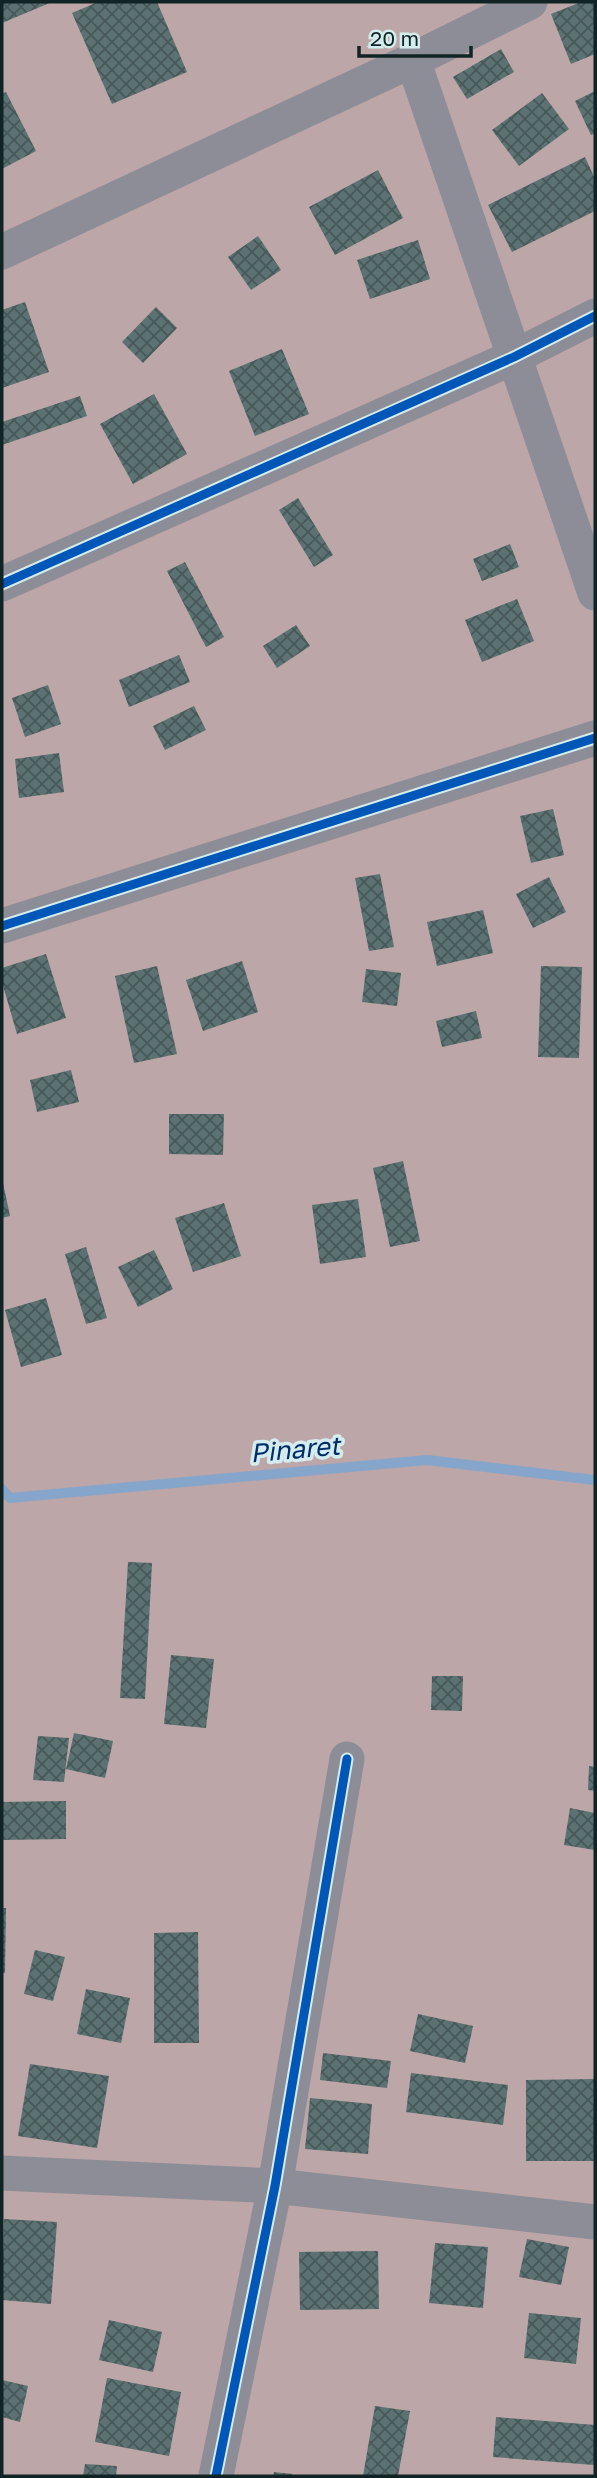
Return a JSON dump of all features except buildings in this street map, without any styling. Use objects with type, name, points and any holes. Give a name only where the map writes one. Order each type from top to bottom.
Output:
[{"type":"street","points":[[2,252],[413,60],[530,2]]},
{"type":"street","points":[[413,60],[595,593]]},
{"type":"street","points":[[2,584],[514,357],[595,316]]},
{"type":"street","points":[[2,926],[595,738]]},
{"type":"street","points":[[216,2476],[275,2186],[347,1759]]},
{"type":"street","points":[[2,2174],[275,2186],[595,2222]]},
{"type":"shaded area","points":[[2,2],[595,2],[595,2476],[2,2476]]},
{"type":"waterway","name":"Pinaret","points":[[2,1489],[10,1498],[427,1460],[595,1480]]},
{"type":"cycle path","points":[[2,584],[514,357],[595,316]]},
{"type":"cycle path","points":[[2,926],[595,738]]},
{"type":"cycle path","points":[[216,2476],[275,2186],[347,1759]]}]
